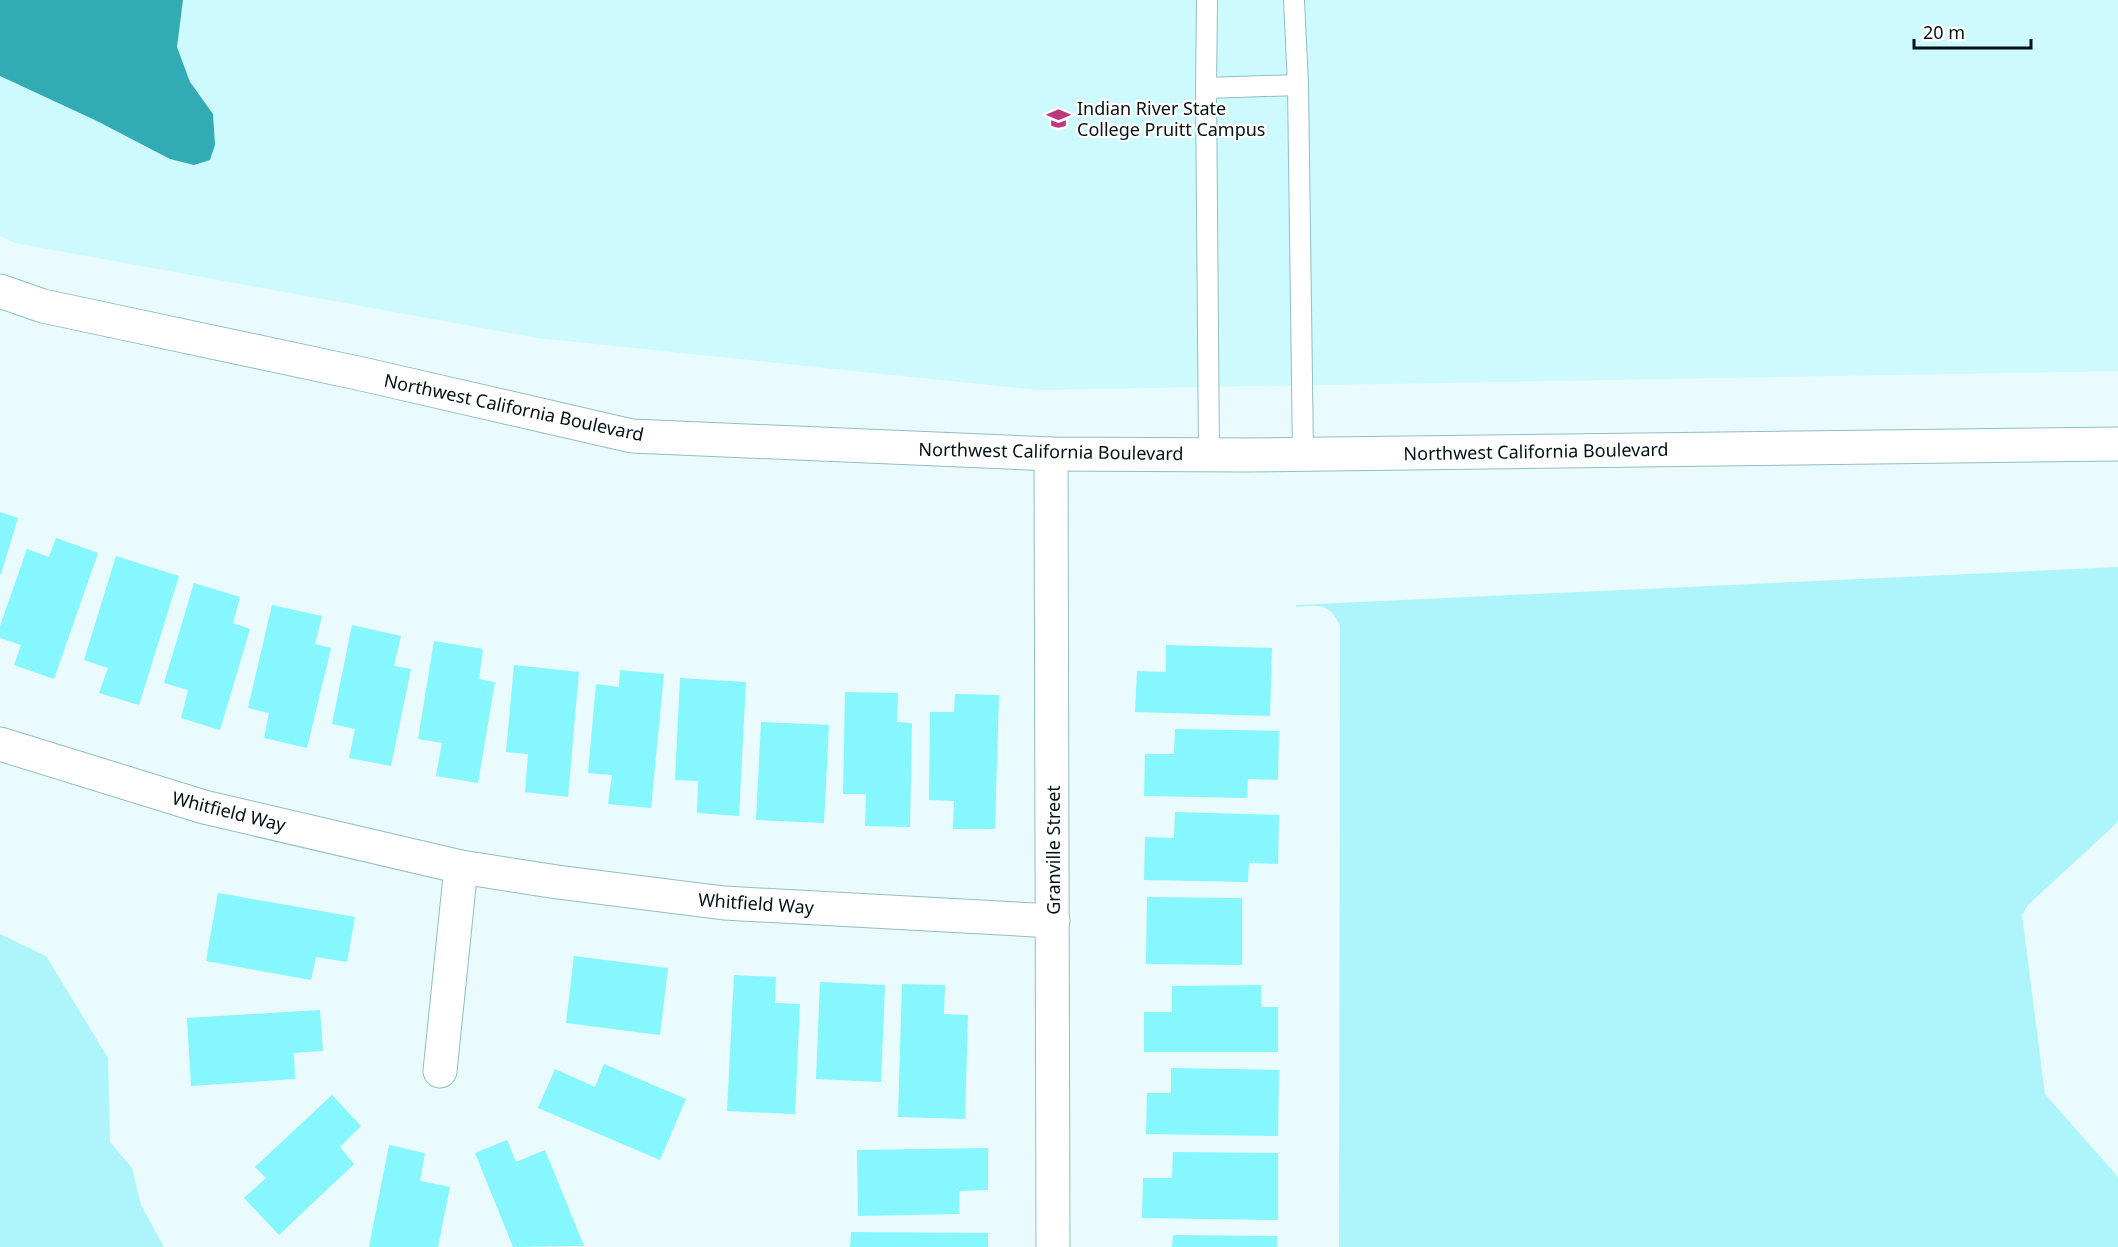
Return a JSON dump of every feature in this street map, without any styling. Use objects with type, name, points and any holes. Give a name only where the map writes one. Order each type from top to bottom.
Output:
[{"type":"street","name":"Northwest California Boulevard","points":[[0,291],[43,306],[351,372],[632,436],[1051,454],[1304,454],[2118,444]]},
{"type":"street","name":"Granville Street","points":[[1051,454],[1053,1247]]},
{"type":"street","name":"Whitfield Way","points":[[0,744],[204,807],[461,867],[557,882],[724,903],[1053,921]]},
{"type":"street","points":[[440,1071],[461,867]]},
{"type":"lane","points":[[1208,0],[1206,88],[1209,454]]},
{"type":"lane","points":[[1294,0],[1298,85],[1304,454]]},
{"type":"lane","points":[[1206,88],[1298,85]]},
{"type":"shaded area","name":"Indian River State College Pruitt Campus","points":[[0,0],[2118,0],[2118,371],[1037,390],[537,338],[15,243],[0,236]]},
{"type":"shaded area","points":[[0,0],[183,0],[177,47],[190,82],[213,114],[215,145],[210,160],[194,165],[170,159],[97,121],[0,76]]},
{"type":"shaded area","points":[[2118,567],[2118,822],[2028,905],[2022,915],[2045,1094],[2118,1177],[2118,1247],[1339,1247],[1340,626],[1327,609],[1317,606],[1296,607],[1296,605]]},
{"type":"shaded area","points":[[0,934],[46,956],[108,1058],[110,1142],[132,1168],[141,1205],[164,1247],[0,1247]]},
{"type":"building","points":[[0,512],[18,518],[1,574],[0,574]]},
{"type":"building","points":[[56,538],[98,553],[54,679],[14,665],[21,645],[0,638],[0,626],[27,549],[49,557]]},
{"type":"building","points":[[116,556],[179,576],[139,705],[99,693],[108,668],[84,660]]},
{"type":"building","points":[[194,583],[240,597],[233,623],[250,629],[220,730],[181,718],[188,690],[164,683]]},
{"type":"building","points":[[272,605],[322,616],[315,644],[331,648],[307,748],[264,738],[269,713],[248,708]]},
{"type":"building","points":[[352,625],[401,636],[394,666],[411,669],[391,766],[349,758],[355,729],[332,724]]},
{"type":"building","points":[[434,641],[483,649],[479,679],[495,682],[478,783],[436,776],[442,743],[418,739]]},
{"type":"building","points":[[1166,645],[1272,648],[1270,716],[1135,712],[1137,671],[1166,672]]},
{"type":"building","points":[[514,665],[579,672],[568,797],[525,792],[528,754],[506,752]]},
{"type":"building","points":[[620,670],[664,674],[651,808],[608,804],[612,775],[588,773],[596,684],[619,687]]},
{"type":"building","points":[[680,678],[746,682],[739,816],[697,813],[698,781],[675,780]]},
{"type":"building","points":[[845,692],[898,693],[897,722],[912,723],[910,827],[865,826],[866,794],[843,794]]},
{"type":"building","points":[[955,694],[999,695],[995,829],[953,829],[954,801],[929,800],[930,712],[954,712]]},
{"type":"building","points":[[761,722],[829,725],[824,823],[756,820]]},
{"type":"building","points":[[1175,729],[1279,731],[1278,780],[1248,779],[1247,798],[1144,796],[1145,754],[1174,754]]},
{"type":"building","points":[[1175,812],[1279,815],[1278,864],[1249,863],[1248,882],[1144,880],[1145,837],[1174,838]]},
{"type":"building","points":[[218,893],[355,917],[347,962],[316,957],[311,980],[206,961]]},
{"type":"building","points":[[1147,897],[1242,898],[1242,965],[1146,964]]},
{"type":"building","points":[[574,956],[668,968],[660,1035],[566,1023]]},
{"type":"building","points":[[734,975],[776,977],[775,1003],[800,1004],[795,1114],[727,1111]]},
{"type":"building","points":[[820,982],[885,985],[881,1082],[816,1079]]},
{"type":"building","points":[[902,984],[945,985],[944,1014],[968,1015],[965,1119],[898,1117]]},
{"type":"building","points":[[1261,985],[1261,1007],[1278,1007],[1278,1052],[1144,1052],[1144,1012],[1172,1012],[1172,986]]},
{"type":"building","points":[[320,1010],[323,1051],[294,1053],[295,1079],[191,1086],[187,1018]]},
{"type":"building","points":[[604,1064],[686,1099],[660,1160],[538,1108],[555,1069],[595,1087]]},
{"type":"building","points":[[1171,1068],[1279,1070],[1278,1136],[1146,1134],[1147,1093],[1171,1093]]},
{"type":"building","points":[[332,1095],[361,1126],[340,1147],[354,1164],[279,1235],[244,1198],[266,1178],[255,1167]]},
{"type":"building","points":[[507,1140],[516,1162],[545,1150],[584,1246],[513,1247],[475,1153]]},
{"type":"building","points":[[389,1145],[425,1153],[420,1181],[450,1187],[438,1247],[369,1247]]},
{"type":"building","points":[[988,1148],[988,1190],[959,1191],[959,1214],[858,1216],[857,1150]]},
{"type":"building","points":[[1173,1152],[1278,1153],[1278,1220],[1142,1218],[1143,1178],[1172,1178]]},
{"type":"building","points":[[851,1232],[988,1233],[988,1247],[850,1247]]},
{"type":"building","points":[[1173,1235],[1277,1236],[1277,1247],[1172,1247]]},
{"type":"place","name":"Indian River State College Pruitt Campus","points":[[1059,118]]}]
